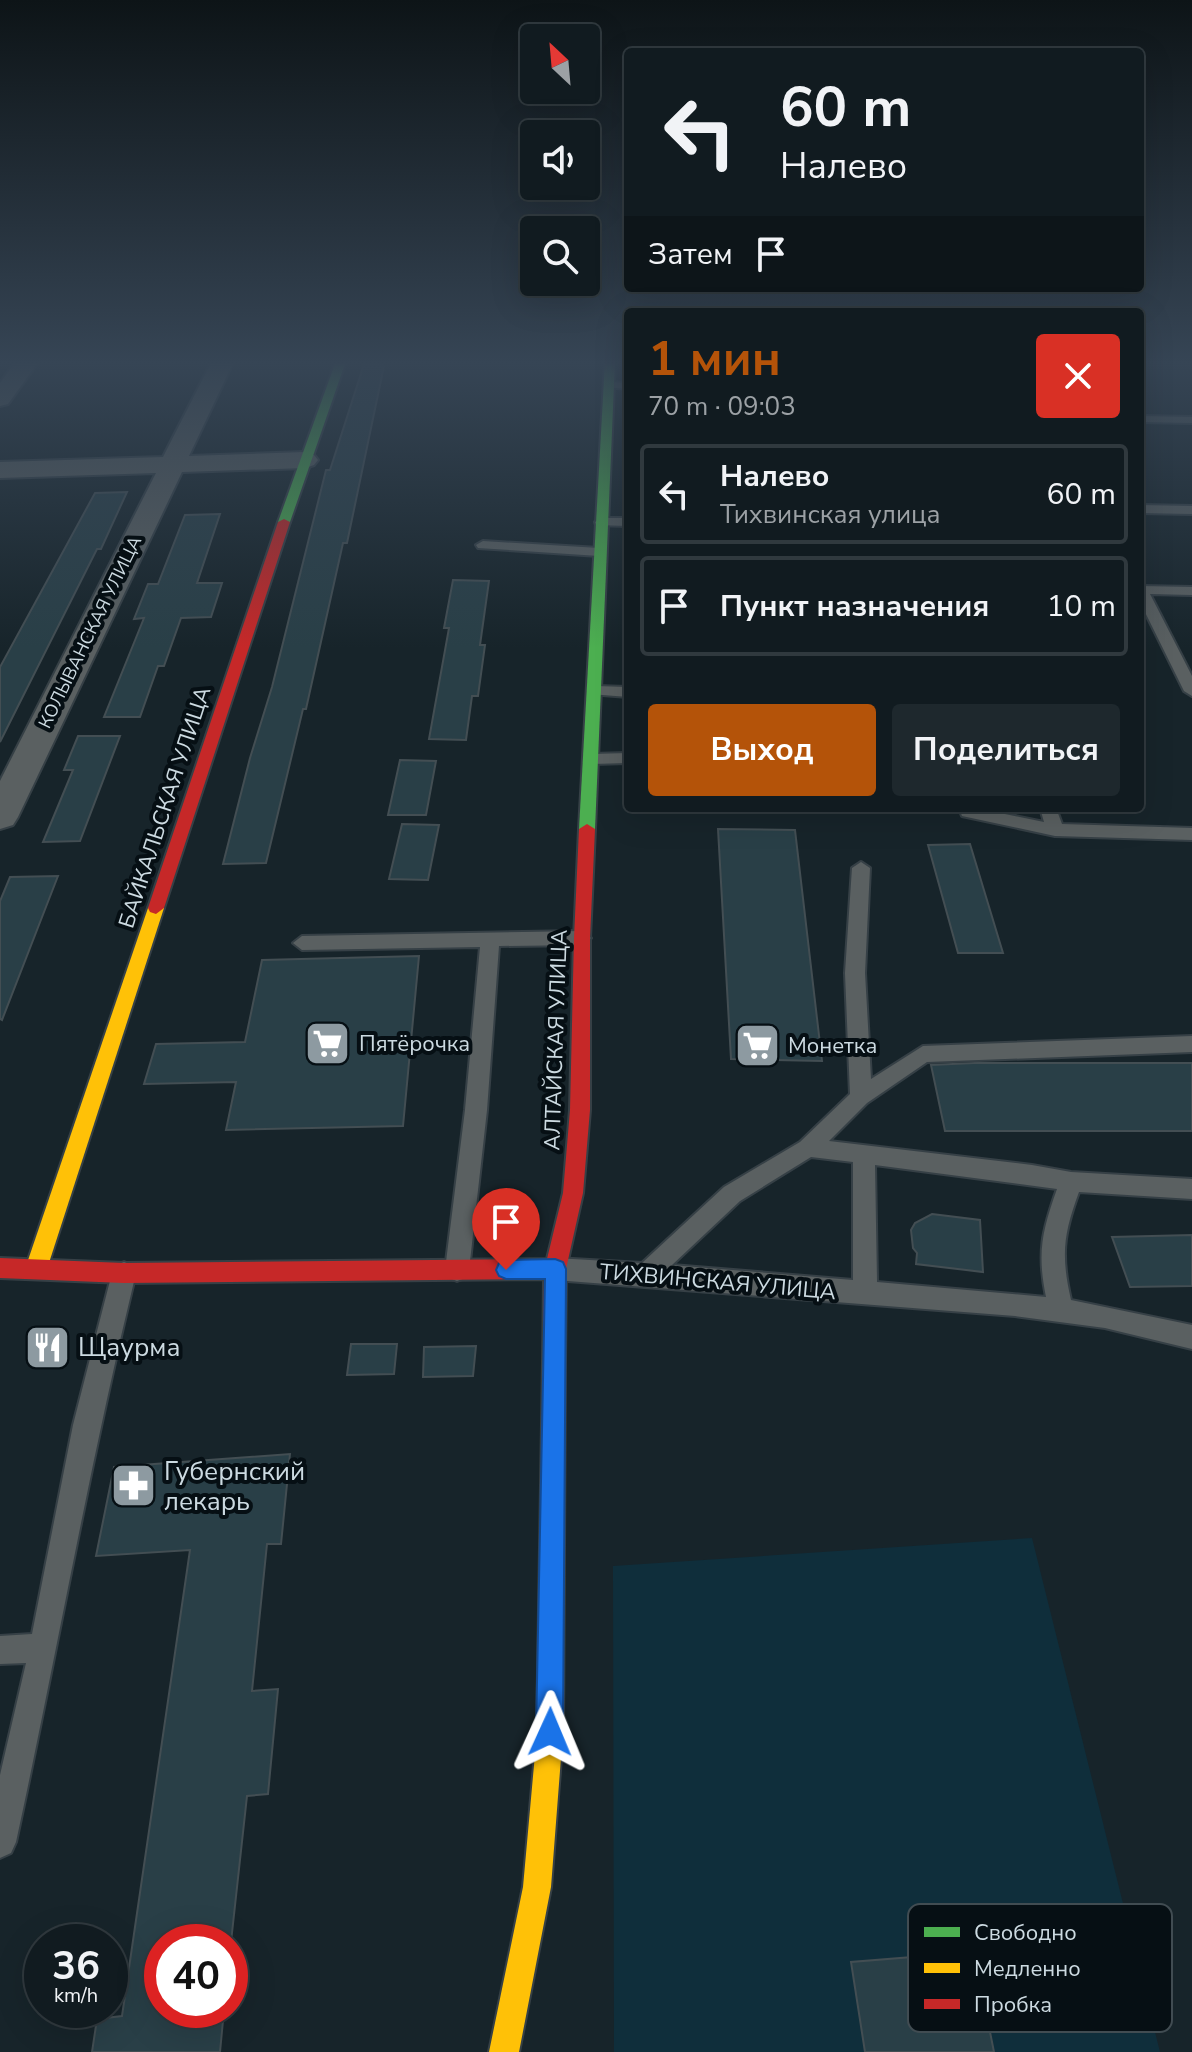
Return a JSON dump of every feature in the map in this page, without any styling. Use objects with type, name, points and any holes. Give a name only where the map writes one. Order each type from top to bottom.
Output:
[{"type":"main road","name":"БАЙКАЛЬСКАЯ УЛИЦА","points":[[36,1269],[306,457]]},
{"type":"main road","name":"АЛТАЙСКАЯ УЛИЦА","points":[[504,2052],[537,1887],[550,1732],[555,1269],[573,1193],[580,1110],[582,938],[599,552],[610,457]]},
{"type":"main road","name":"ТИХВИНСКАЯ УЛИЦА","points":[[0,1268],[124,1273],[555,1269]]},
{"type":"street","name":"КОЛЫВАНСКАЯ УЛИЦА","points":[[0,817],[176,457]]},
{"type":"street","points":[[0,470],[305,460]]},
{"type":"lane","points":[[1144,509],[1192,510]]},
{"type":"lane","points":[[601,522],[624,522]]},
{"type":"lane","points":[[483,545],[599,552]]},
{"type":"lane","points":[[1144,590],[1192,591]]},
{"type":"lane","points":[[1144,596],[1192,691]]},
{"type":"lane","points":[[595,691],[624,692]]},
{"type":"lane","points":[[592,759],[624,758]]},
{"type":"lane","points":[[968,812],[1055,830],[1192,834]]},
{"type":"lane","points":[[1049,812],[1055,830]]},
{"type":"lane","points":[[860,1097],[861,1061],[855,973],[861,868]]},
{"type":"lane","points":[[302,943],[582,938]]},
{"type":"lane","points":[[457,1270],[476,1110],[490,939]]},
{"type":"lane","points":[[647,1274],[732,1194],[808,1148],[860,1097],[923,1054],[1192,1044]]},
{"type":"lane","points":[[808,1148],[864,1157],[1032,1174],[1071,1182],[1192,1189]]},
{"type":"lane","points":[[864,1157],[865,1292]]},
{"type":"lane","points":[[1061,1311],[1051,1263],[1057,1221],[1071,1182]]},
{"type":"lane","name":"ТИХВИНСКАЯ УЛИЦА","points":[[555,1269],[865,1292],[1061,1311],[1149,1324],[1192,1337]]},
{"type":"lane","points":[[0,1842],[44,1648],[86,1425],[124,1273]]},
{"type":"lane","points":[[0,1650],[44,1648]]},
{"type":"shaded area","points":[[1032,1538],[1123,1904],[908,1904],[908,2032],[1155,2032],[1160,2052],[614,2052],[613,1566]]},
{"type":"building","points":[[334,457],[365,457],[347,543],[343,543],[306,709],[303,709],[266,863],[223,864],[272,687],[326,470],[330,470]]},
{"type":"building","points":[[127,492],[101,549],[97,549],[0,742],[0,667],[95,493]]},
{"type":"building","points":[[220,514],[197,583],[222,583],[211,617],[181,618],[164,666],[158,666],[140,717],[104,717],[144,618],[134,619],[148,584],[158,584],[185,515]]},
{"type":"building","points":[[453,580],[489,581],[480,645],[485,645],[478,696],[472,696],[466,740],[429,739],[449,628],[444,628]]},
{"type":"building","points":[[78,736],[120,736],[80,841],[43,842],[73,770],[64,770]]},
{"type":"building","points":[[400,760],[436,761],[426,815],[388,815]]},
{"type":"building","points":[[402,824],[439,825],[428,880],[389,879]]},
{"type":"building","points":[[718,829],[795,830],[822,1061],[731,1059]]},
{"type":"building","points":[[970,844],[1003,953],[958,953],[928,845]]},
{"type":"building","points":[[58,876],[2,1020],[0,901],[10,877]]},
{"type":"building","name":"Пятёрочка","points":[[419,956],[403,1126],[226,1130],[236,1082],[144,1084],[156,1044],[245,1042],[262,960]]},
{"type":"building","points":[[1192,1063],[1192,1131],[945,1131],[931,1065]]},
{"type":"building","points":[[932,1214],[980,1220],[983,1272],[916,1264],[917,1253],[913,1248],[911,1230],[915,1223]]},
{"type":"building","points":[[1192,1235],[1192,1286],[1130,1287],[1112,1237]]},
{"type":"building","points":[[351,1344],[397,1344],[394,1374],[347,1375]]},
{"type":"building","points":[[476,1346],[473,1376],[423,1377],[424,1347]]},
{"type":"building","points":[[290,1454],[281,1544],[267,1544],[252,1691],[278,1689],[268,1794],[247,1796],[233,1924],[144,1924],[144,2028],[222,2028],[220,2052],[92,2052],[96,2028],[128,2028],[128,1975],[190,1550],[96,1556],[114,1467]]},
{"type":"building","points":[[908,1957],[908,2032],[990,2032],[994,2052],[865,2052],[851,1962]]},
{"type":"traffic: fast","points":[[284,522],[307,457]]},
{"type":"traffic: fast","points":[[587,829],[605,457]]},
{"type":"traffic: slow","points":[[36,1269],[156,908]]},
{"type":"traffic: slow","points":[[504,2052],[537,1887],[550,1732],[554,1362]]},
{"type":"traffic: jam","points":[[156,908],[284,522]]},
{"type":"traffic: jam","points":[[554,1362],[555,1269],[573,1193],[580,1110],[587,829]]},
{"type":"traffic: jam","points":[[0,1268],[124,1273],[555,1269]]},
{"type":"place","name":"Пятёрочка","points":[[328,1043]]},
{"type":"place","name":"Монетка","points":[[757,1045]]},
{"type":"place","name":"Щаурма","points":[[47,1347]]},
{"type":"place","name":"Губернский лекарь","points":[[133,1486]]},
{"type":"route","points":[[506,1270],[555,1269],[557,1358],[550,1732]]}]
